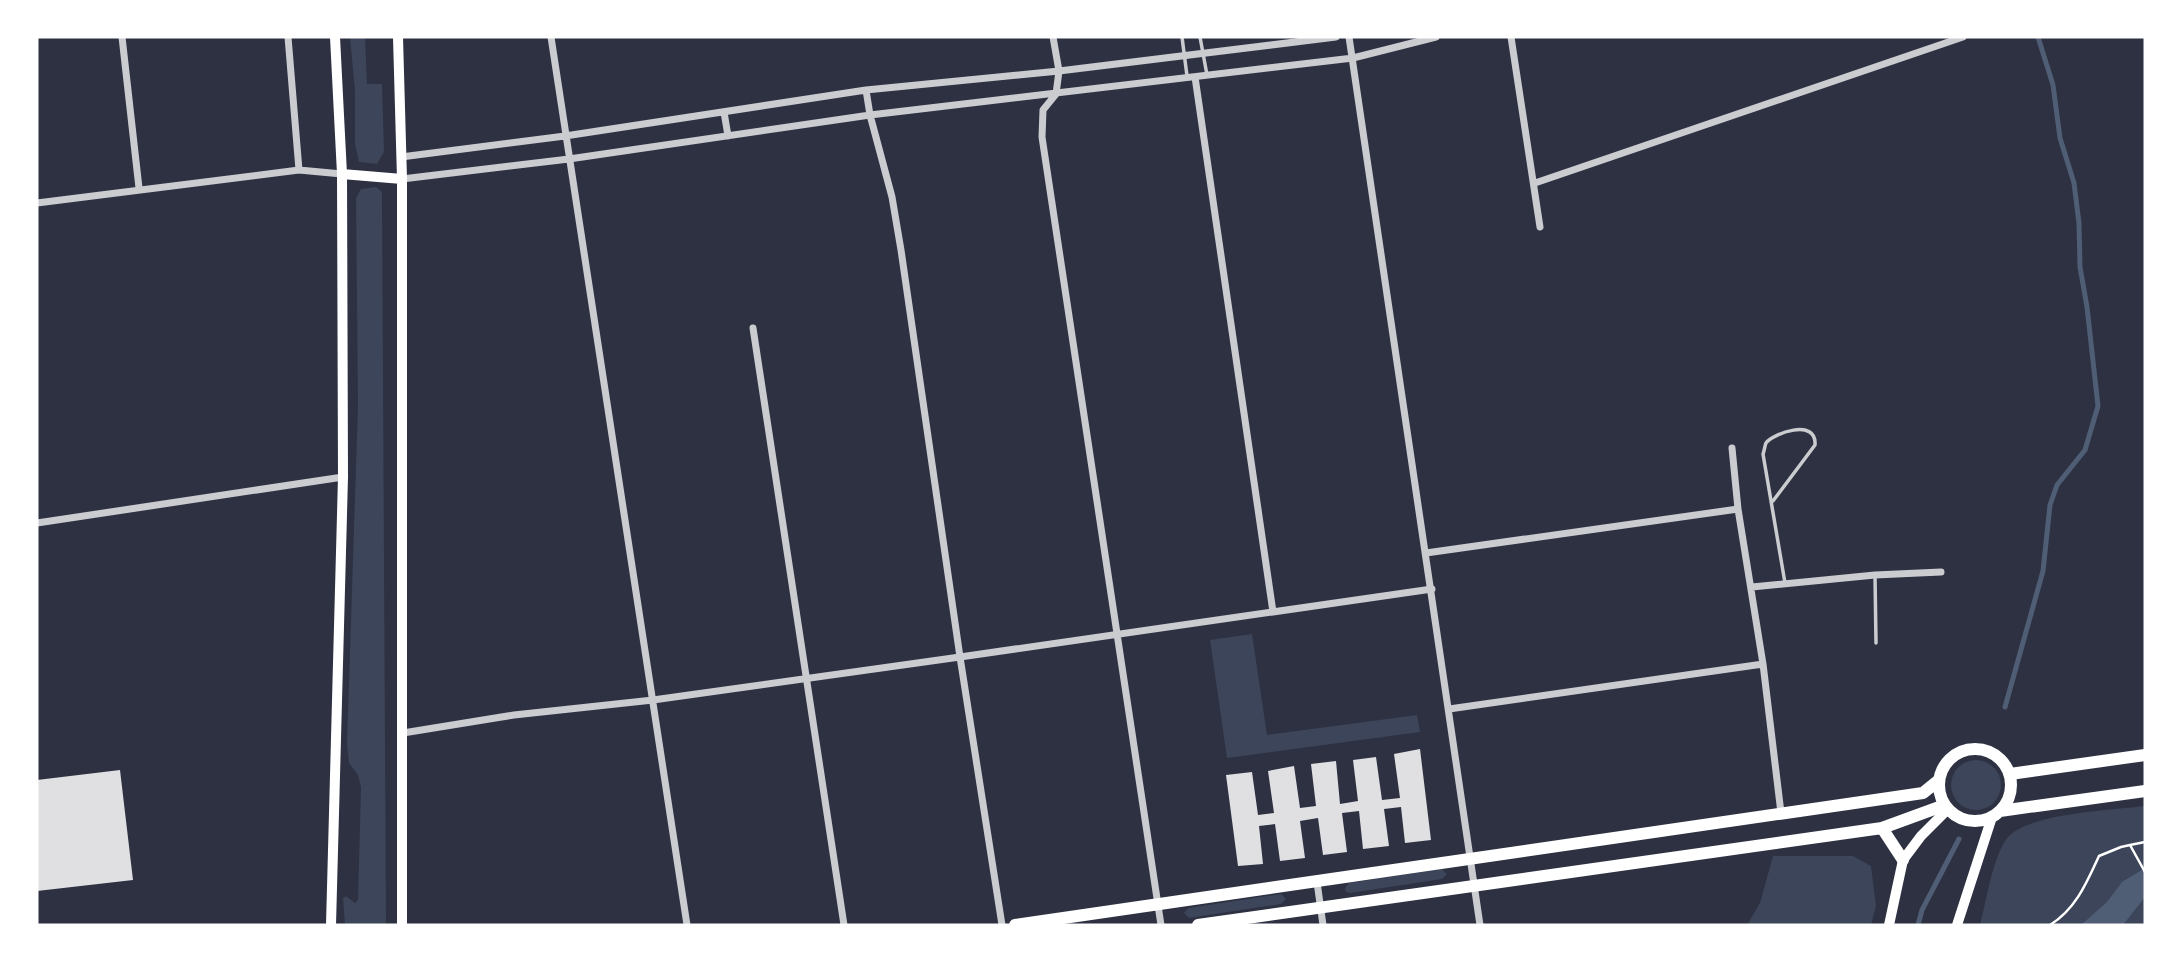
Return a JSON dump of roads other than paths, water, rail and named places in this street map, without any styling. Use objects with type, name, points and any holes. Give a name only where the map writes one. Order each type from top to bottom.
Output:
[{"type":"main road","points":[[331,925],[344,477],[342,174],[335,37]]},
{"type":"main road","points":[[398,37],[402,179],[402,925]]},
{"type":"main road","points":[[342,174],[402,179]]},
{"type":"main road","points":[[1957,925],[1996,814],[2010,794],[2010,774],[2004,763],[1984,750],[1972,749],[1950,758],[1939,780],[1941,797],[1946,807],[1969,821],[1981,821],[1996,814],[2145,791]]},
{"type":"main road","points":[[2010,774],[2145,755]]},
{"type":"main road","points":[[1015,925],[1923,793],[1939,780]]},
{"type":"main road","points":[[1198,925],[1882,828],[1946,807]]},
{"type":"main road","points":[[1889,925],[1903,860],[1946,807]]},
{"type":"main road","points":[[1882,828],[1903,860]]},
{"type":"street","points":[[122,37],[139,188]]},
{"type":"street","points":[[288,37],[299,170]]},
{"type":"street","points":[[551,37],[687,925]]},
{"type":"street","points":[[1053,37],[1059,71],[1056,94],[1043,110],[1042,137],[1161,925]]},
{"type":"street","points":[[401,157],[565,136],[866,90],[1059,71],[1336,37]]},
{"type":"street","points":[[1349,37],[1480,925]]},
{"type":"street","points":[[402,179],[569,159],[870,115],[1353,58],[1436,37]]},
{"type":"street","points":[[1511,37],[1540,227]]},
{"type":"street","points":[[1535,183],[1963,37]]},
{"type":"street","points":[[1191,77],[1273,612]]},
{"type":"street","points":[[866,90],[901,250],[1002,925]]},
{"type":"street","points":[[724,112],[728,136]]},
{"type":"street","points":[[37,203],[139,188],[299,170],[342,174]]},
{"type":"street","points":[[753,328],[844,925]]},
{"type":"street","points":[[1732,448],[1738,509],[1763,663],[1781,813]]},
{"type":"street","points":[[37,523],[344,477]]},
{"type":"street","points":[[1426,553],[1738,509]]},
{"type":"street","points":[[1752,587],[1875,575],[1941,572]]},
{"type":"street","points":[[403,733],[514,715],[960,657],[1432,589]]},
{"type":"street","points":[[1449,709],[1763,663]]},
{"type":"street","points":[[1317,882],[1323,925]]},
{"type":"lane","points":[[1182,37],[1191,77]]},
{"type":"lane","points":[[1200,37],[1207,75]]},
{"type":"lane","points":[[1773,500],[1815,445],[1812,432],[1805,429],[1773,437],[1766,444],[1763,454],[1773,500],[1785,583]]},
{"type":"lane","points":[[1875,575],[1876,643]]},
{"type":"waterway","points":[[2005,707],[2043,571],[2050,505],[2057,485],[2085,450],[2098,406],[2080,267],[2079,223],[2074,183],[2060,138],[2053,85],[2038,37]]},
{"type":"waterway","points":[[1918,925],[1922,910],[1959,839]]}]
